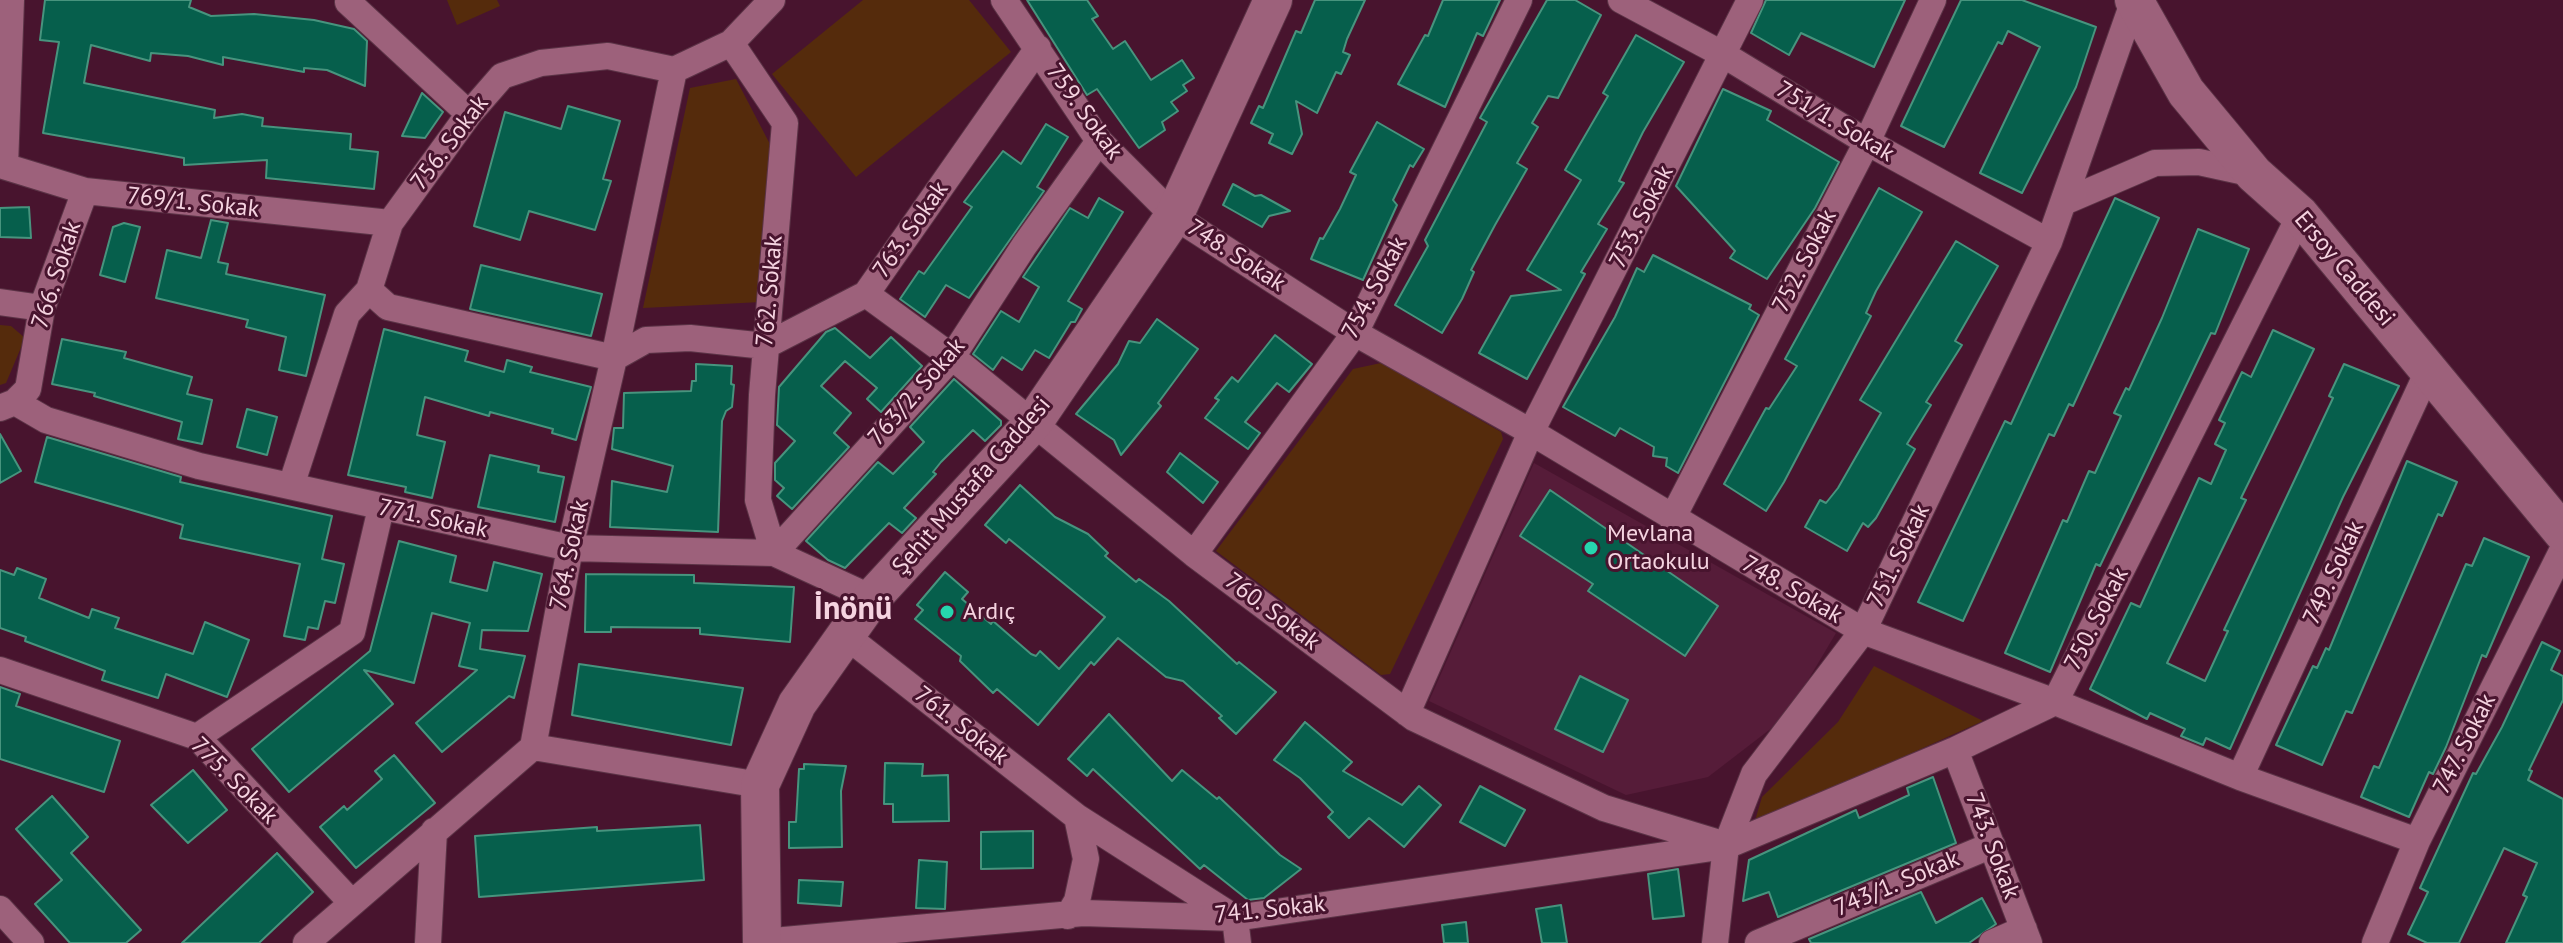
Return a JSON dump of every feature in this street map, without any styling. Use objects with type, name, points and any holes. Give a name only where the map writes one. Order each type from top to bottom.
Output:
[{"type":"street","points":[[3,165],[11,0]]},
{"type":"street","points":[[674,70],[731,43],[772,0]]},
{"type":"street","name":"759. Sokak","points":[[1004,0],[1099,141],[1174,216]]},
{"type":"street","name":"Şehit Mustafa Caddesi","points":[[762,942],[760,785],[797,704],[872,598],[1033,423],[1174,216],[1273,0]]},
{"type":"street","name":"754. Sokak","points":[[1194,554],[1355,333],[1519,0]]},
{"type":"street","name":"751/1. Sokak","points":[[1621,0],[1724,55],[1867,142],[2049,242]]},
{"type":"street","name":"753. Sokak","points":[[1407,713],[1531,432],[1750,0]]},
{"type":"street","name":"752. Sokak","points":[[1672,519],[1867,142],[1933,0]]},
{"type":"street","name":"Ersoy Caddesi","points":[[2134,0],[2186,92],[2254,174],[2300,215],[2563,533]]},
{"type":"street","name":"751. Sokak","points":[[1715,943],[1726,846],[1754,774],[1863,631],[2049,242],[2134,0]]},
{"type":"street","points":[[342,1],[469,114]]},
{"type":"street","name":"762. Sokak","points":[[731,43],[785,123],[765,346],[758,500],[774,553]]},
{"type":"street","name":"763. Sokak","points":[[765,346],[866,294],[1038,48]]},
{"type":"street","name":"756. Sokak","points":[[291,486],[347,314],[369,290],[390,223],[469,114],[502,76],[541,63],[608,56],[674,70]]},
{"type":"street","name":"764. Sokak","points":[[533,747],[570,548],[614,358],[674,70]]},
{"type":"street","name":"763/2. Sokak","points":[[774,553],[952,357],[1024,246],[1099,141]]},
{"type":"street","points":[[2064,202],[2155,163],[2199,162],[2254,174]]},
{"type":"street","name":"769/1. Sokak","points":[[3,165],[85,191],[390,223]]},
{"type":"street","name":"766. Sokak","points":[[7,405],[28,389],[42,308],[85,191]]},
{"type":"street","name":"750. Sokak","points":[[2055,702],[2300,215]]},
{"type":"street","name":"748. Sokak","points":[[1174,216],[1355,333],[1531,432],[1863,631],[2055,702],[2240,777],[2417,841]]},
{"type":"street","points":[[369,290],[388,307],[614,358],[646,340],[690,338],[765,346]]},
{"type":"street","name":"760. Sokak","points":[[866,294],[952,357],[1194,554],[1407,713],[1604,808],[1726,846]]},
{"type":"street","points":[[0,302],[42,308]]},
{"type":"street","name":"749. Sokak","points":[[2240,777],[2429,369]]},
{"type":"street","name":"771. Sokak","points":[[7,405],[46,420],[199,466],[570,548],[774,553],[872,598]]},
{"type":"street","points":[[197,737],[352,632],[381,508]]},
{"type":"street","name":"747. Sokak","points":[[2375,943],[2417,841],[2563,549]]},
{"type":"street","name":"761. Sokak","points":[[846,636],[1077,817],[1236,930]]},
{"type":"street","name":"775. Sokak","points":[[0,670],[197,737],[351,902]]},
{"type":"street","points":[[1726,846],[1955,750],[2055,702]]},
{"type":"street","points":[[321,938],[351,902],[533,747],[760,785]]},
{"type":"street","name":"743. Sokak","points":[[1955,750],[2026,936]]},
{"type":"street","points":[[1068,916],[1077,901],[1086,859],[1077,817]]},
{"type":"street","points":[[428,943],[434,831]]},
{"type":"street","name":"743/1. Sokak","points":[[1758,943],[1992,845]]},
{"type":"street","name":"741. Sokak","points":[[762,942],[978,931],[1083,913],[1236,930],[1726,846]]},
{"type":"street","points":[[0,909],[31,943]]},
{"type":"street","points":[[1992,943],[2026,936]]},
{"type":"shaded area","points":[[447,0],[497,0],[500,6],[457,25]]},
{"type":"shaded area","points":[[863,0],[969,0],[1011,52],[856,177],[772,74]]},
{"type":"shaded area","points":[[736,79],[773,150],[761,302],[643,308],[690,88]]},
{"type":"shaded area","points":[[0,325],[11,326],[25,338],[6,383],[0,385]]},
{"type":"shaded area","points":[[1381,363],[1501,432],[1503,439],[1390,674],[1381,675],[1216,551],[1353,369]]},
{"type":"shaded area","name":"Mevlana Ortaokulu","points":[[1534,463],[1836,633],[1786,717],[1708,777],[1626,795],[1429,701]]},
{"type":"shaded area","points":[[1874,666],[1983,721],[1754,824],[1762,797],[1838,722]]},
{"type":"building","points":[[45,0],[191,0],[189,7],[211,16],[254,14],[314,20],[354,29],[367,41],[365,86],[327,70],[304,68],[304,72],[223,57],[223,65],[188,56],[151,53],[150,61],[91,45],[84,83],[215,110],[214,118],[242,114],[263,118],[262,126],[351,134],[350,149],[378,152],[374,189],[266,178],[267,160],[184,165],[184,158],[43,133],[59,42],[40,40]]},
{"type":"building","points":[[1027,0],[1087,0],[1098,16],[1092,19],[1113,49],[1125,41],[1151,80],[1182,60],[1194,78],[1183,85],[1187,91],[1171,102],[1178,111],[1162,122],[1165,130],[1139,148],[1097,89],[1087,95]]},
{"type":"building","points":[[1315,0],[1365,0],[1343,52],[1350,55],[1341,74],[1336,72],[1317,113],[1296,101],[1302,134],[1292,154],[1269,143],[1273,134],[1251,123],[1259,106],[1263,108],[1296,31],[1301,33]]},
{"type":"building","points":[[1443,0],[1500,0],[1483,36],[1477,33],[1445,107],[1398,84],[1425,35],[1428,36]]},
{"type":"building","points":[[1547,0],[1575,0],[1601,15],[1558,98],[1548,96],[1532,123],[1538,127],[1517,163],[1527,169],[1471,270],[1474,272],[1462,299],[1442,333],[1395,305],[1428,246],[1425,240],[1487,122],[1480,118]]},
{"type":"building","points":[[1766,0],[1905,0],[1874,67],[1801,33],[1789,55],[1751,33]]},
{"type":"building","points":[[1961,0],[2022,0],[2096,27],[2076,87],[2022,193],[1980,173],[2040,47],[2008,31],[2002,44],[1998,42],[1944,147],[1901,126]]},
{"type":"building","points":[[1636,35],[1684,62],[1643,132],[1619,181],[1624,183],[1598,224],[1607,229],[1581,272],[1585,274],[1527,379],[1479,353],[1511,296],[1561,290],[1527,270],[1581,180],[1565,170],[1608,96],[1603,93]]},
{"type":"building","points":[[1723,89],[1771,111],[1767,120],[1839,162],[1815,208],[1767,279],[1730,258],[1735,251],[1676,186]]},
{"type":"building","points":[[422,93],[443,112],[425,138],[402,136]]},
{"type":"building","points":[[568,106],[620,121],[603,179],[611,181],[595,230],[529,211],[520,240],[474,226],[505,112],[561,129]]},
{"type":"building","points":[[1377,122],[1424,149],[1413,167],[1410,165],[1393,200],[1397,205],[1363,280],[1311,259],[1320,238],[1323,239],[1340,209],[1356,175],[1350,172]]},
{"type":"building","points":[[1046,124],[1068,137],[1037,187],[1044,191],[969,298],[946,285],[925,317],[900,299],[919,271],[924,274],[972,207],[964,202],[1003,151],[1021,164]]},
{"type":"building","points":[[1233,184],[1290,211],[1269,216],[1262,227],[1223,205]]},
{"type":"building","points":[[1879,188],[1922,212],[1876,291],[1866,313],[1871,316],[1766,511],[1724,484],[1766,408],[1769,409],[1797,366],[1785,359]]},
{"type":"building","points":[[1099,198],[1123,212],[1068,301],[1082,309],[1075,322],[1071,322],[1049,358],[1035,350],[1022,370],[1002,357],[993,370],[973,354],[1001,311],[1019,322],[1039,287],[1023,277],[1070,208],[1088,218]]},
{"type":"building","points":[[2115,198],[2159,218],[2073,406],[2069,404],[2054,436],[2049,434],[1963,621],[1918,602],[2005,421],[2011,424]]},
{"type":"building","points":[[29,207],[31,238],[0,237],[0,208]]},
{"type":"building","points":[[211,220],[228,223],[218,262],[228,264],[226,274],[325,295],[306,376],[279,370],[286,337],[246,327],[248,320],[156,298],[167,250],[201,258]]},
{"type":"building","points":[[124,223],[140,227],[125,282],[100,275],[113,227]]},
{"type":"building","points":[[2198,229],[2249,249],[2215,334],[2211,333],[2100,566],[2096,564],[2050,672],[2005,653],[2063,520],[2067,522],[2089,471],[2095,473],[2121,416],[2114,413],[2126,388],[2129,390],[2162,318]]},
{"type":"building","points":[[1956,241],[1998,266],[1955,341],[1962,345],[1926,402],[1931,405],[1907,444],[1915,449],[1876,518],[1868,527],[1863,523],[1847,551],[1805,527],[1820,500],[1826,503],[1838,488],[1881,413],[1860,400]]},
{"type":"building","points":[[1653,255],[1751,305],[1749,309],[1759,315],[1678,473],[1666,466],[1667,458],[1653,456],[1654,447],[1620,428],[1615,436],[1563,407],[1615,317],[1637,268],[1644,272]]},
{"type":"building","points":[[481,265],[602,294],[591,336],[470,309]]},
{"type":"building","points":[[1157,319],[1198,349],[1158,403],[1161,406],[1121,455],[1114,440],[1076,414],[1118,364],[1129,341],[1140,343]]},
{"type":"building","points":[[835,328],[870,358],[891,337],[922,366],[881,412],[867,399],[877,388],[845,361],[821,386],[851,413],[834,433],[849,447],[792,509],[777,496],[784,488],[775,480],[775,463],[795,441],[777,425],[779,387],[826,332]]},
{"type":"building","points":[[384,329],[468,351],[465,361],[504,372],[507,360],[532,367],[530,372],[591,387],[576,440],[552,433],[553,429],[490,412],[489,416],[425,397],[417,435],[445,442],[432,498],[405,492],[406,487],[348,475]]},
{"type":"building","points":[[2273,330],[2314,349],[2241,498],[2246,500],[2167,663],[2205,681],[2228,631],[2224,630],[2333,398],[2329,396],[2344,364],[2399,386],[2343,497],[2230,749],[2206,738],[2203,745],[2181,736],[2185,729],[2150,713],[2147,719],[2090,689],[2131,603],[2140,607],[2199,478],[2211,484],[2226,450],[2215,444],[2225,423],[2219,420],[2242,372],[2251,377]]},
{"type":"building","points":[[1275,335],[1312,364],[1289,392],[1277,383],[1245,422],[1260,433],[1248,449],[1205,418],[1219,400],[1215,398],[1232,377],[1238,382]]},
{"type":"building","points":[[62,339],[126,352],[124,358],[192,377],[187,394],[212,400],[202,444],[178,439],[182,422],[94,396],[95,393],[52,384]]},
{"type":"building","points":[[696,364],[732,366],[732,407],[726,411],[722,421],[718,532],[610,527],[612,481],[667,492],[673,466],[612,449],[614,428],[623,428],[624,393],[691,391],[692,381],[696,381]]},
{"type":"building","points":[[954,379],[1001,421],[1001,425],[985,441],[973,430],[941,462],[933,472],[936,474],[904,508],[916,518],[902,533],[889,523],[845,568],[828,560],[806,541],[878,462],[893,474],[924,442],[910,427]]},
{"type":"building","points":[[247,409],[277,417],[267,455],[237,447]]},
{"type":"building","points":[[0,434],[21,471],[0,483]]},
{"type":"building","points":[[47,437],[181,477],[180,482],[332,516],[322,559],[344,564],[335,603],[325,601],[318,629],[308,627],[305,640],[284,636],[300,564],[180,538],[183,525],[35,482]]},
{"type":"building","points":[[1180,453],[1218,482],[1203,503],[1167,472]]},
{"type":"building","points":[[490,455],[539,466],[538,472],[564,477],[555,522],[478,507]]},
{"type":"building","points":[[2407,461],[2457,482],[2442,516],[2438,514],[2352,713],[2346,711],[2322,765],[2276,745],[2313,666],[2317,668],[2326,648],[2329,650]]},
{"type":"building","points":[[1020,485],[1055,517],[1088,534],[1108,553],[1105,556],[1136,582],[1139,579],[1169,601],[1237,664],[1239,662],[1276,692],[1236,734],[1219,718],[1222,716],[1183,681],[1166,677],[1118,638],[1094,665],[1091,662],[1038,725],[997,689],[993,693],[960,661],[961,656],[915,619],[923,610],[917,605],[945,572],[968,592],[962,599],[991,624],[993,621],[1031,654],[1036,656],[1040,651],[1059,669],[1105,617],[1009,539],[1006,543],[985,525]]},
{"type":"building","points":[[1550,490],[1718,606],[1685,656],[1588,591],[1593,584],[1520,536]]},
{"type":"building","points":[[2484,538],[2529,557],[2486,657],[2482,655],[2446,747],[2433,774],[2429,772],[2409,817],[2361,797],[2374,766],[2379,768],[2466,564],[2472,566]]},
{"type":"building","points":[[399,541],[456,556],[450,582],[487,591],[494,562],[542,574],[528,631],[482,630],[480,649],[525,656],[514,698],[509,696],[442,752],[416,723],[477,670],[459,666],[470,623],[432,613],[414,683],[364,670],[393,704],[289,792],[252,749],[370,651]]},
{"type":"building","points":[[17,568],[46,579],[39,598],[89,618],[92,609],[119,618],[115,628],[193,654],[205,622],[249,640],[227,697],[166,674],[158,698],[102,680],[105,671],[25,641],[26,637],[0,628],[0,570],[14,575]]},
{"type":"building","points":[[586,574],[694,575],[694,583],[794,587],[790,642],[700,634],[700,628],[611,627],[611,632],[585,632]]},
{"type":"building","points":[[2542,642],[2560,651],[2551,670],[2563,676],[2563,700],[2529,770],[2532,771],[2528,780],[2563,799],[2563,943],[2506,943],[2527,897],[2523,895],[2537,863],[2504,848],[2459,943],[2427,943],[2408,934],[2428,892],[2420,888],[2473,773],[2476,774],[2502,727]]},
{"type":"building","points":[[579,664],[743,688],[731,745],[572,715]]},
{"type":"building","points":[[1580,676],[1628,700],[1603,752],[1555,729]]},
{"type":"building","points":[[0,687],[20,694],[16,706],[120,741],[104,792],[0,759]]},
{"type":"building","points":[[1109,714],[1172,781],[1182,770],[1217,799],[1219,797],[1280,855],[1301,869],[1264,898],[1248,900],[1204,865],[1200,869],[1093,769],[1087,776],[1068,759]]},
{"type":"building","points":[[1305,722],[1352,762],[1343,771],[1402,805],[1419,786],[1441,805],[1404,847],[1369,818],[1349,838],[1328,817],[1333,812],[1300,778],[1274,760]]},
{"type":"building","points":[[394,755],[435,803],[356,868],[320,827],[344,806],[347,810],[382,779],[375,771]]},
{"type":"building","points":[[885,763],[923,764],[922,776],[948,775],[949,821],[893,822],[893,804],[884,804]]},
{"type":"building","points":[[804,764],[846,766],[841,791],[842,847],[789,848],[789,822],[796,822],[799,769],[804,769]]},
{"type":"building","points":[[193,770],[227,810],[188,843],[151,805]]},
{"type":"building","points":[[1933,777],[1956,843],[1778,917],[1769,892],[1743,901],[1749,860],[1856,810],[1859,818],[1909,795],[1907,788]]},
{"type":"building","points":[[1480,786],[1525,810],[1505,846],[1460,822]]},
{"type":"building","points":[[52,796],[88,837],[71,853],[141,930],[126,943],[70,943],[35,904],[62,880],[16,829]]},
{"type":"building","points":[[700,825],[704,880],[479,897],[475,836],[597,827],[597,831]]},
{"type":"building","points":[[1033,831],[1033,868],[981,869],[981,832]]},
{"type":"building","points":[[277,853],[313,892],[259,943],[182,943]]},
{"type":"building","points":[[919,860],[947,862],[945,909],[916,908]]},
{"type":"building","points":[[1678,869],[1684,916],[1653,919],[1648,874]]},
{"type":"building","points":[[799,880],[843,882],[841,906],[798,903]]},
{"type":"building","points":[[1921,892],[1936,923],[1982,898],[1996,924],[1969,943],[1811,943],[1809,939]]},
{"type":"building","points":[[1561,905],[1567,943],[1542,943],[1536,909]]},
{"type":"building","points":[[1466,922],[1468,943],[1444,943],[1442,925]]},
{"type":"place","name":"Mevlana Ortaokulu","points":[[1591,548]]},
{"type":"place","name":"Ardıç","points":[[947,612]]},
{"type":"district","name":"İnönü","points":[[853,610]]}]
